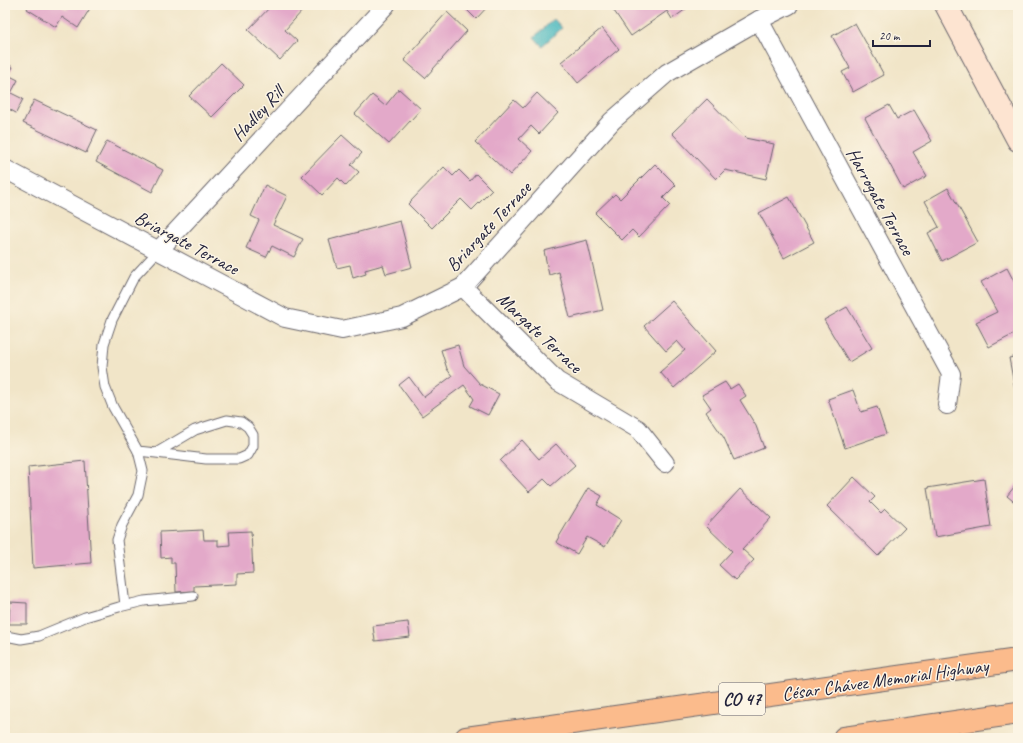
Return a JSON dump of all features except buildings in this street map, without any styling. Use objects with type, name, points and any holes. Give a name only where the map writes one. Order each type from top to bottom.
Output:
[{"type":"highway","name":"César Chávez Memorial Highway","points":[[466,738],[1018,660]]},
{"type":"highway","points":[[844,738],[1018,713]]},
{"type":"main road","points":[[946,5],[1018,140]]},
{"type":"street","name":"Hadley Rill","points":[[159,250],[386,5]]},
{"type":"street","name":"Briargate Terrace","points":[[5,169],[285,318],[342,330],[402,317],[463,287],[612,121],[667,73],[759,20],[789,5]]},
{"type":"street","name":"Harrogate Terrace","points":[[759,20],[952,374],[947,405]]},
{"type":"street","name":"Margate Terrace","points":[[463,287],[556,381],[638,429],[665,463]]},
{"type":"lane","points":[[124,605],[118,540],[122,525],[138,495],[143,471],[138,451],[113,407],[105,387],[102,367],[104,344],[112,320],[134,277],[159,250]]},
{"type":"lane","points":[[138,451],[156,453],[206,458],[239,459],[248,455],[253,446],[253,435],[248,427],[241,422],[227,420],[195,430],[156,453]]},
{"type":"lane","points":[[5,635],[21,639],[39,636],[85,617],[124,605],[144,601],[193,596]]},
{"type":"water","points":[[554,19],[562,28],[542,46],[534,37]]}]
